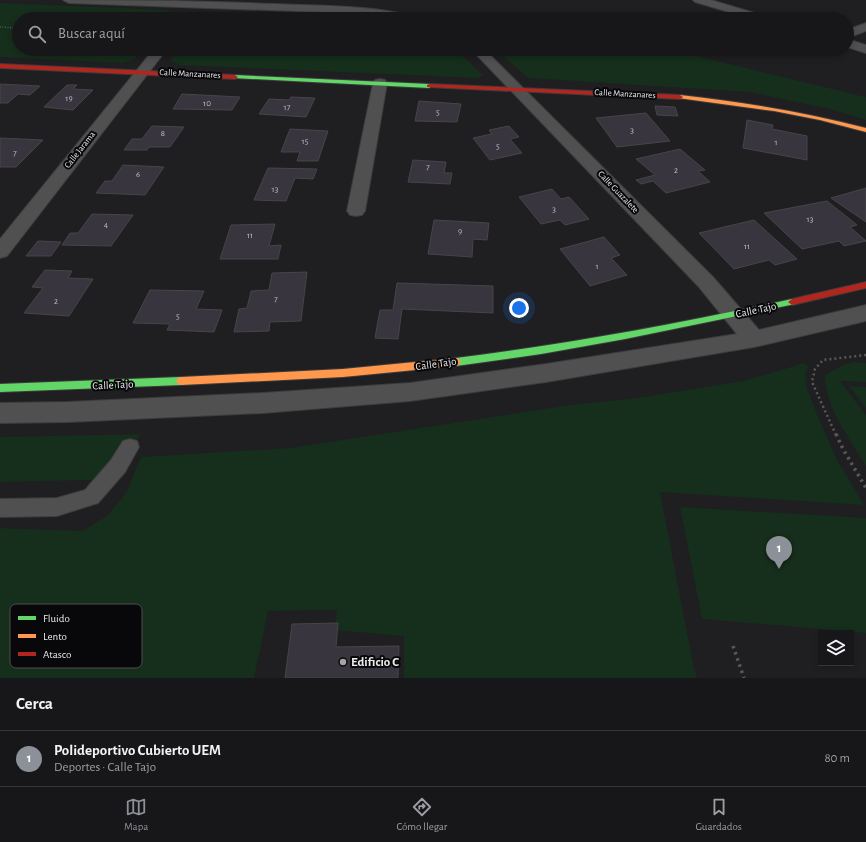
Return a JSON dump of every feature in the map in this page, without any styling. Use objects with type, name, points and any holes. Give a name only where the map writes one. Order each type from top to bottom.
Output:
[{"type":"street","points":[[69,0],[152,1],[197,5],[376,12]]},
{"type":"street","points":[[700,0],[740,12]]},
{"type":"street","points":[[191,12],[197,5]]},
{"type":"street","points":[[854,31],[866,26]]},
{"type":"street","points":[[854,45],[866,49]]},
{"type":"street","name":"Calle Jarama","points":[[0,252],[155,56]]},
{"type":"street","name":"Calle Guazalete","points":[[483,56],[518,89],[706,282],[754,339]]},
{"type":"street","name":"Calle Manzanares","points":[[0,66],[728,100],[780,109],[866,130]]},
{"type":"street","points":[[356,211],[380,83]]},
{"type":"street","name":"Calle Tajo","points":[[0,388],[82,387],[412,367],[543,349],[735,315],[866,285]]},
{"type":"street","points":[[0,413],[68,412],[263,403],[410,392],[546,373],[754,339],[866,313]]},
{"type":"lane","points":[[0,508],[57,506],[91,497],[118,466],[130,447]]},
{"type":"path","points":[[0,27],[12,28]]},
{"type":"path","points":[[866,355],[823,360],[815,369],[812,382],[843,449],[866,488]]},
{"type":"path","points":[[733,646],[744,678]]},
{"type":"green space","points":[[0,3],[166,10],[171,12],[12,12],[12,56],[137,56],[134,59],[124,63],[0,57]]},
{"type":"green space","points":[[173,56],[463,56],[483,75],[478,78],[180,65],[170,60]]},
{"type":"green space","points":[[503,56],[696,56],[866,97],[866,120],[830,109],[749,92],[528,78]]},
{"type":"green space","points":[[854,362],[866,363],[866,382],[840,381],[866,415],[866,466],[840,423],[829,400],[826,388],[825,375],[843,365]]},
{"type":"green space","points":[[803,363],[809,367],[805,374],[807,389],[837,460],[864,505],[660,492],[697,678],[404,678],[404,636],[335,630],[337,610],[268,611],[254,678],[0,678],[0,528],[82,531],[107,516],[126,493],[141,457],[290,448],[570,405],[637,398],[743,381]]},
{"type":"green space","points":[[849,386],[866,387],[866,408]]},
{"type":"green space","points":[[141,434],[113,471],[92,480],[0,482],[0,437]]},
{"type":"green space","points":[[680,507],[866,518],[866,633],[854,632],[854,630],[831,630],[702,619]]},
{"type":"building","points":[[0,84],[40,86],[30,95],[18,94],[8,103],[0,103]]},
{"type":"building","points":[[67,85],[77,85],[73,89],[93,90],[73,110],[44,107]]},
{"type":"building","points":[[182,94],[240,97],[232,110],[173,109]]},
{"type":"building","points":[[291,97],[315,98],[306,117],[259,114],[269,99],[289,100]]},
{"type":"building","points":[[419,101],[461,104],[457,122],[415,121]]},
{"type":"building","points":[[655,106],[675,107],[678,116],[657,115]]},
{"type":"building","points":[[646,113],[670,141],[617,147],[596,118]]},
{"type":"building","points":[[747,120],[773,125],[772,129],[807,136],[807,160],[743,148]]},
{"type":"building","points":[[152,126],[184,127],[170,147],[149,147],[147,150],[124,150],[132,139],[142,139]]},
{"type":"building","points":[[509,126],[519,137],[510,139],[522,153],[490,160],[473,138],[492,134],[489,130]]},
{"type":"building","points":[[290,129],[328,131],[318,161],[297,161],[300,152],[281,152]]},
{"type":"building","points":[[0,138],[43,140],[16,167],[0,167]]},
{"type":"building","points":[[680,149],[705,170],[698,171],[710,182],[666,193],[653,181],[641,184],[636,180],[655,175],[636,159]]},
{"type":"building","points":[[413,160],[446,162],[444,173],[452,173],[450,184],[408,182]]},
{"type":"building","points":[[123,165],[164,167],[145,195],[96,193],[105,181],[112,181]]},
{"type":"building","points":[[268,168],[317,169],[313,179],[295,178],[286,201],[254,200]]},
{"type":"building","points":[[866,188],[866,222],[831,198]]},
{"type":"building","points":[[552,189],[561,199],[569,197],[589,219],[565,225],[560,220],[541,224],[519,197]]},
{"type":"building","points":[[827,201],[857,225],[850,227],[866,241],[844,246],[839,241],[802,249],[764,213]]},
{"type":"building","points":[[92,214],[133,215],[111,246],[62,245],[70,233],[78,233]]},
{"type":"building","points":[[434,220],[489,223],[487,240],[473,239],[472,257],[428,254]]},
{"type":"building","points":[[754,220],[797,259],[775,265],[769,260],[734,269],[699,233]]},
{"type":"building","points":[[275,224],[269,246],[281,245],[278,259],[220,259],[231,225]]},
{"type":"building","points":[[604,237],[620,255],[611,258],[627,275],[590,286],[560,249]]},
{"type":"building","points":[[38,241],[61,242],[51,256],[26,256]]},
{"type":"building","points":[[45,270],[72,271],[68,278],[93,279],[69,316],[24,313],[43,288],[32,287]]},
{"type":"building","points":[[307,272],[301,321],[270,322],[269,331],[234,332],[239,309],[247,308],[251,291],[269,290],[272,273]]},
{"type":"building","points":[[397,283],[493,286],[493,313],[402,309],[398,339],[375,338],[380,310],[393,310]]},
{"type":"building","points":[[150,290],[204,291],[196,309],[222,310],[214,332],[167,330],[170,324],[133,323]]},
{"type":"building","name":"Edificio C","points":[[338,623],[336,647],[399,646],[398,678],[285,678],[292,624]]},
{"type":"traffic: fast","points":[[235,77],[429,86]]},
{"type":"traffic: fast","points":[[456,362],[583,344],[709,320],[792,302]]},
{"type":"traffic: fast","points":[[0,388],[181,381]]},
{"type":"traffic: slow","points":[[680,97],[774,109],[866,130]]},
{"type":"traffic: slow","points":[[181,381],[343,373],[456,362]]},
{"type":"traffic: jam","points":[[0,66],[235,77]]},
{"type":"traffic: jam","points":[[429,86],[680,97]]},
{"type":"traffic: jam","points":[[792,302],[866,285]]},
{"type":"place","name":"Polideportivo Cubierto UEM","points":[[779,569]]},
{"type":"place","name":"Edificio C","points":[[343,662]]}]
